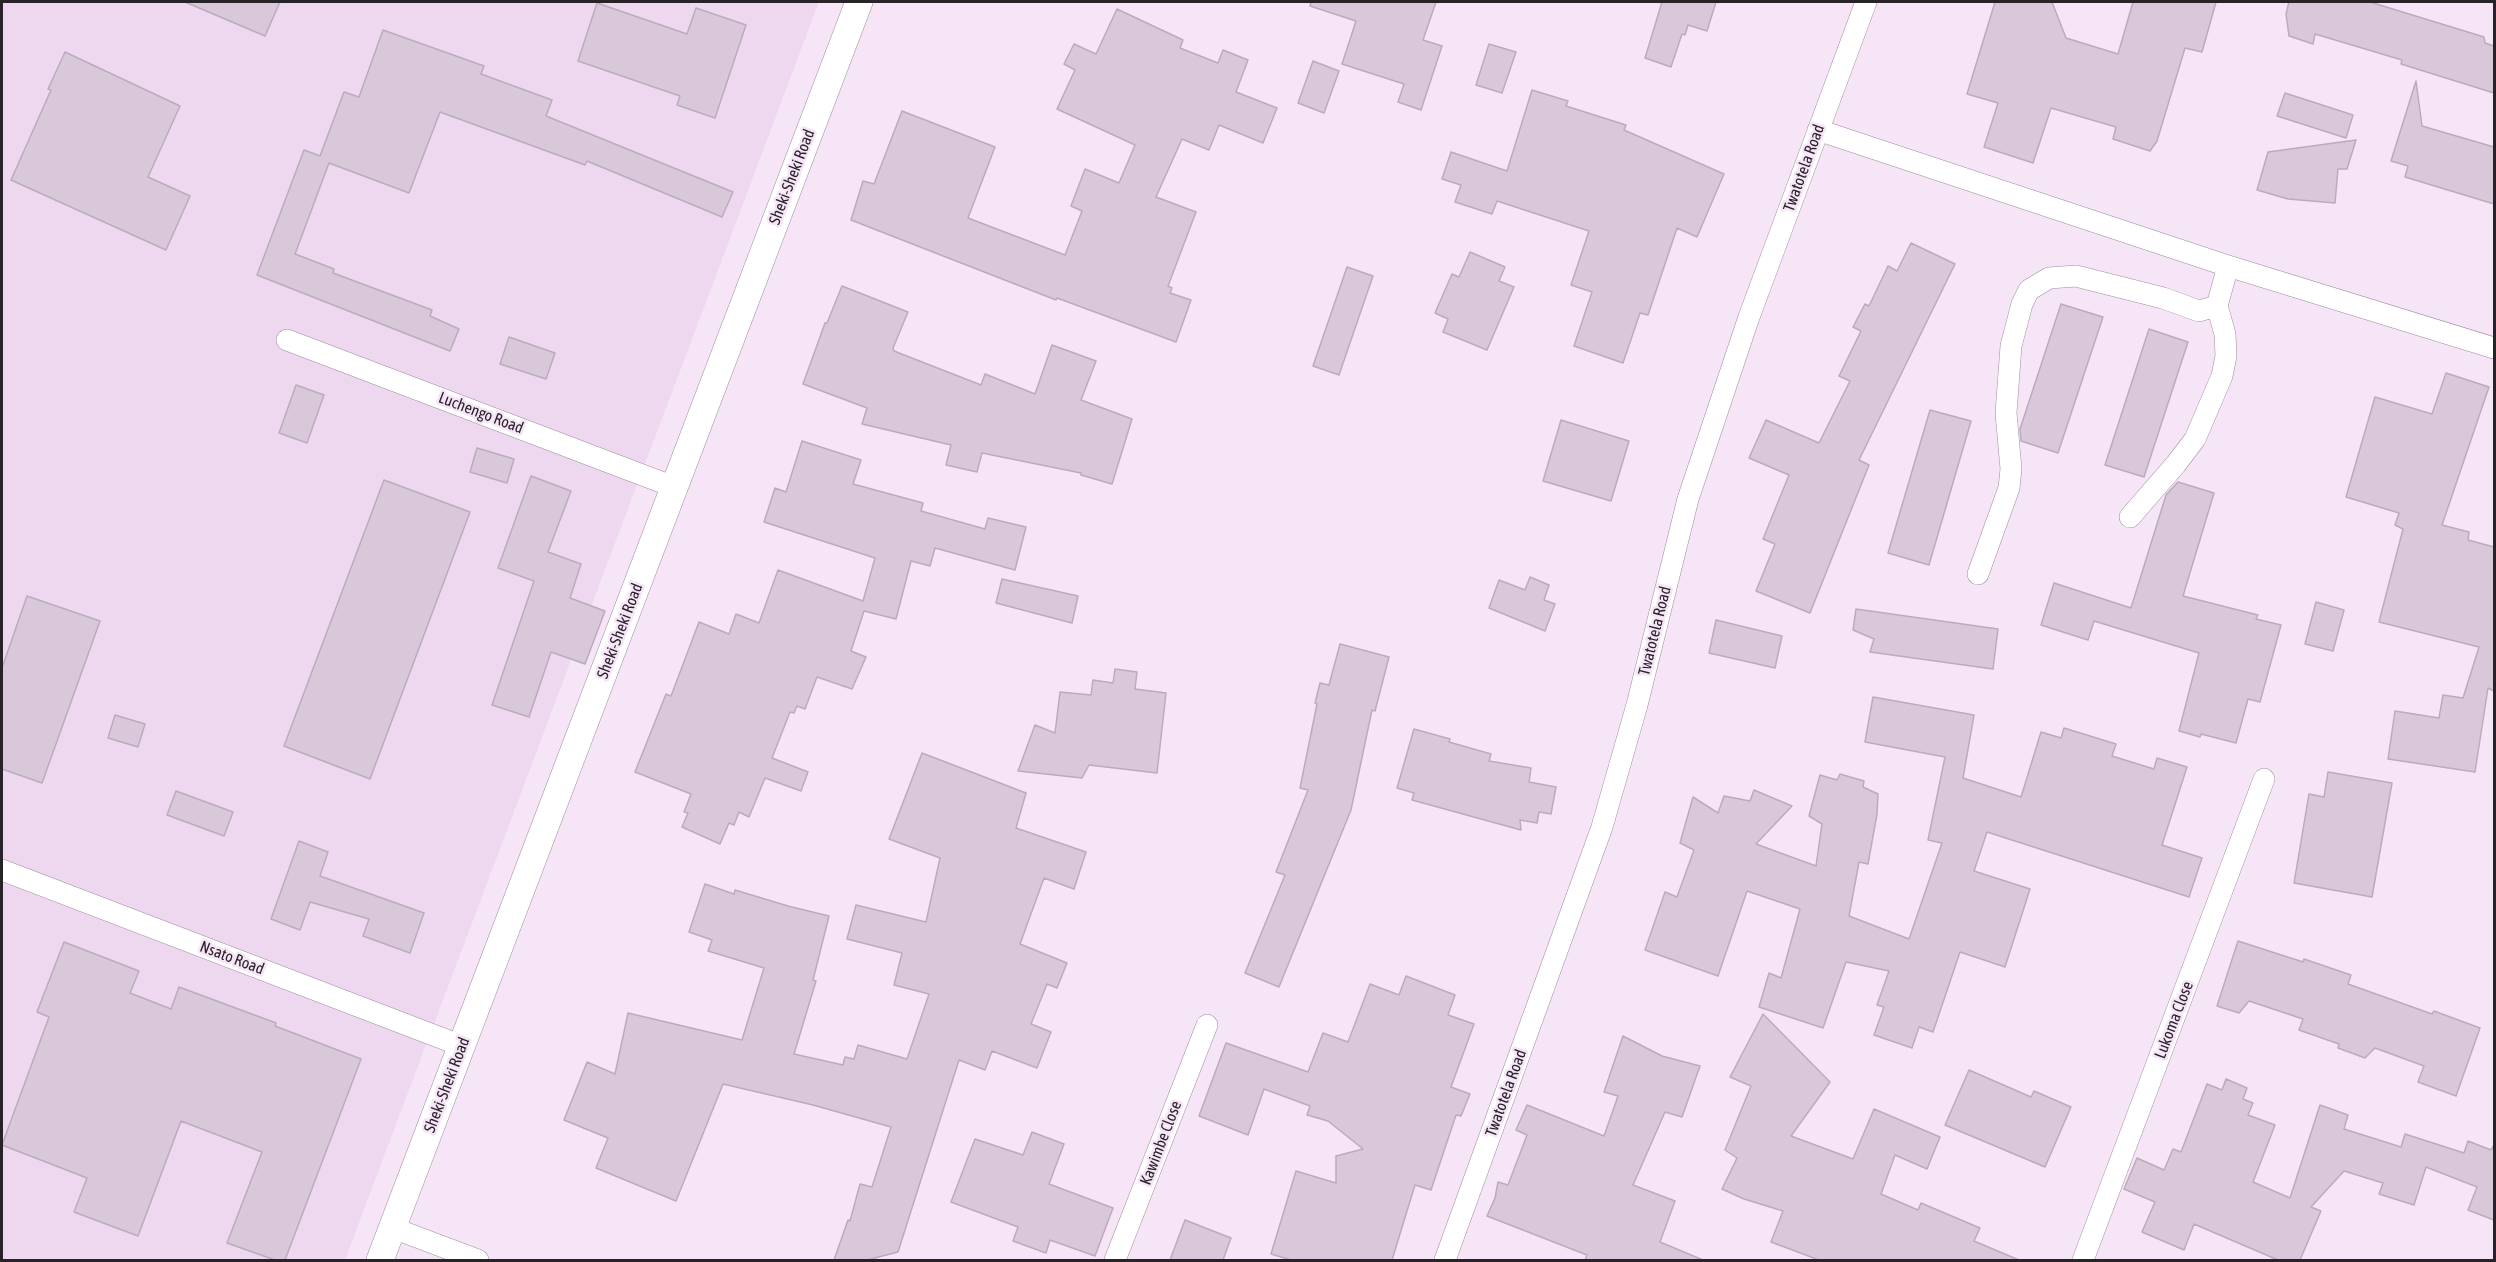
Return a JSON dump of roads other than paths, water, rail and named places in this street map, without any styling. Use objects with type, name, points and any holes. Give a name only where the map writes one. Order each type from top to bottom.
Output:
[{"type":"street","name":"Sheki-Sheki Road","points":[[380,1260],[859,2]]},
{"type":"street","name":"Twatotela Road","points":[[1445,1260],[1602,827],[1637,705],[1688,499],[1749,317],[1866,2]]},
{"type":"street","points":[[1818,130],[2228,267],[2494,348]]},
{"type":"street","points":[[2130,517],[2176,465],[2195,438],[2222,376],[2226,356],[2225,334],[2217,306],[2228,267]]},
{"type":"street","points":[[1978,574],[2009,489],[2011,469],[2006,413],[2011,346],[2022,304],[2029,290],[2049,278],[2076,276],[2163,298],[2199,311],[2217,306]]},
{"type":"street","name":"Luchengo Road","points":[[287,340],[674,487]]},
{"type":"street","name":"Lukoma Close","points":[[2083,1260],[2264,779]]},
{"type":"street","name":"Nsato Road","points":[[2,870],[462,1046]]},
{"type":"street","name":"Kawimbe Close","points":[[1115,1260],[1207,1025]]},
{"type":"street","points":[[393,1228],[478,1260]]}]
